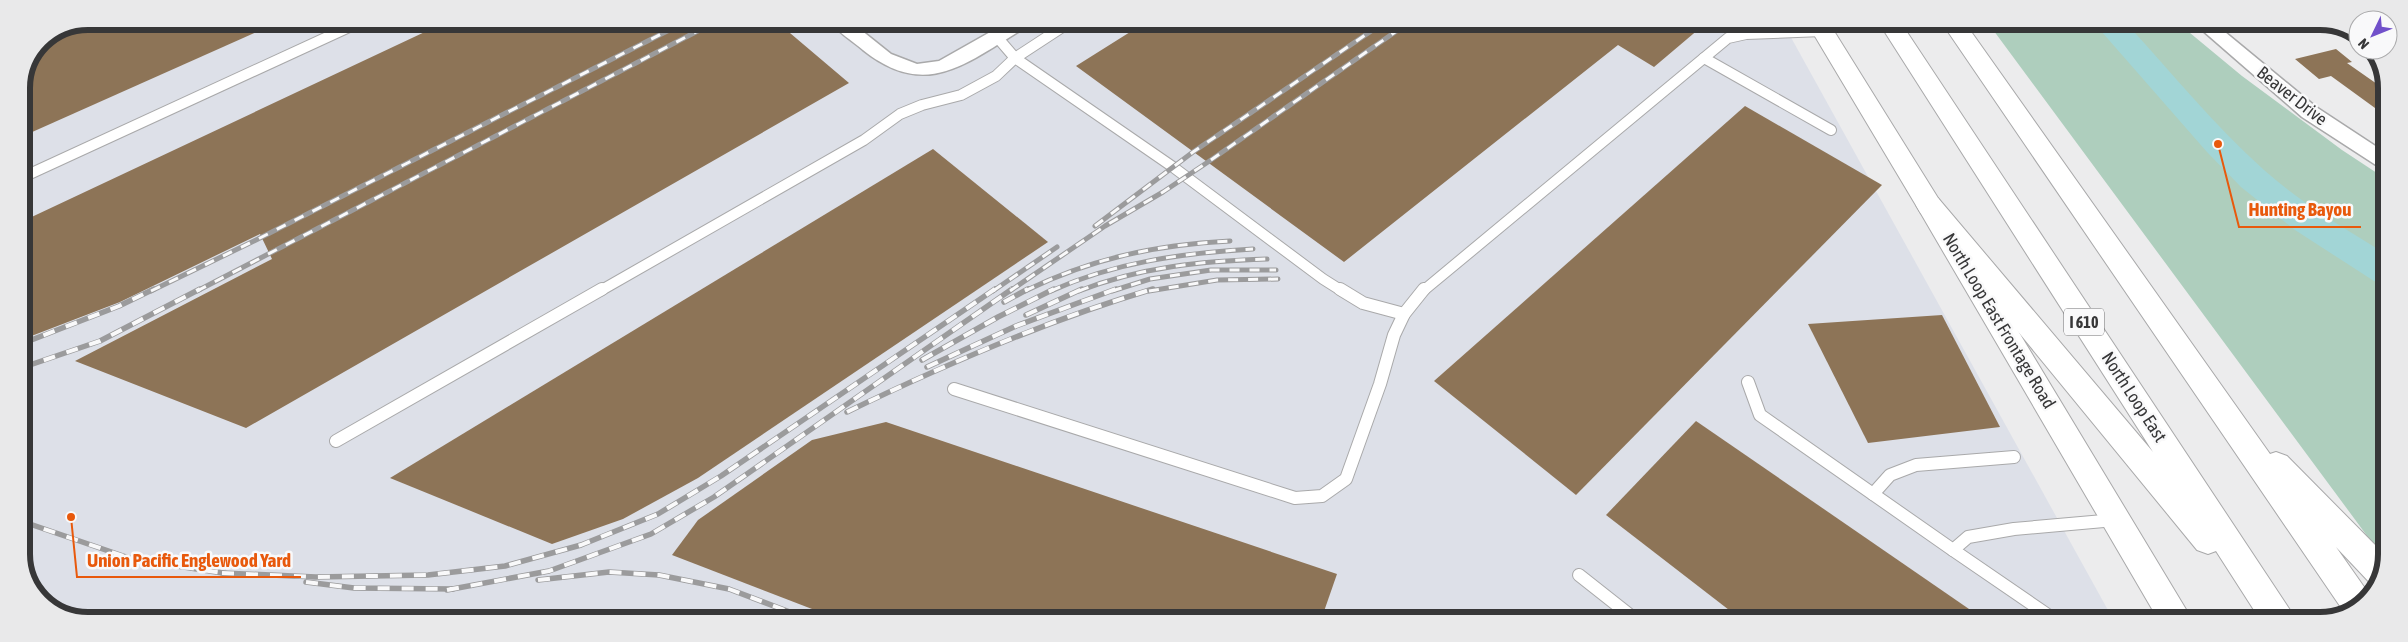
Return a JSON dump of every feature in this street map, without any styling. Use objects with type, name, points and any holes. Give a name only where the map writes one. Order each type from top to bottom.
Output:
[{"type":"main road","name":"North Loop East Frontage Road","points":[[1822,30],[1929,205],[2172,612]]},
{"type":"main road","name":"North Loop East","points":[[1895,30],[2272,612]]},
{"type":"main road","points":[[1959,30],[2354,600]]},
{"type":"main road","points":[[1929,205],[2270,612]]},
{"type":"main road","points":[[2218,405],[2376,568]]},
{"type":"street","points":[[850,30],[885,58],[916,70],[943,67],[1009,30]]},
{"type":"street","name":"Beaver Drive","points":[[2211,30],[2309,112],[2378,157]]},
{"type":"lane","points":[[30,174],[343,30]]},
{"type":"lane","points":[[336,441],[855,145],[900,114],[922,105],[961,95],[996,76],[1015,58],[1057,30]]},
{"type":"lane","points":[[954,389],[1295,498],[1322,496],[1346,479],[1380,384],[1394,335],[1404,314],[1420,294],[1728,38],[1746,34],[1788,30]]},
{"type":"lane","points":[[997,37],[1015,58],[1173,167],[1323,279],[1363,304],[1404,314]]},
{"type":"lane","points":[[1704,58],[1831,130]]},
{"type":"lane","points":[[1748,382],[1760,415],[2043,612]]},
{"type":"lane","points":[[1873,494],[1890,475],[1916,465],[2014,457]]},
{"type":"lane","points":[[1953,550],[1968,537],[2014,529],[2117,520]]},
{"type":"lane","points":[[1579,575],[1626,612]]},
{"type":"shaded area","points":[[88,30],[1787,30],[2109,612],[81,612],[62,606],[50,598],[34,576],[30,558],[30,88],[34,66],[40,56],[47,47],[66,34]]},
{"type":"green space","points":[[1993,30],[2186,30],[2242,76],[2342,150],[2378,174],[2378,551]]},
{"type":"building","points":[[88,30],[261,30],[30,133],[30,88],[34,66],[47,47],[66,34]]},
{"type":"building","points":[[429,30],[786,30],[849,83],[246,428],[75,361],[272,259],[260,234],[120,302],[30,337],[30,218]]},
{"type":"building","points":[[1133,30],[1698,30],[1654,67],[1618,45],[1344,262],[1076,66]]},
{"type":"building","points":[[2336,49],[2352,62],[2347,63],[2378,85],[2378,110],[2331,76],[2319,79],[2295,59]]},
{"type":"building","points":[[1745,106],[1882,185],[1576,495],[1434,381]]},
{"type":"building","points":[[933,149],[1048,242],[698,478],[623,519],[552,544],[390,478]]},
{"type":"building","points":[[1942,315],[2000,427],[1868,443],[1808,324]]},
{"type":"building","points":[[1696,421],[1973,612],[1732,612],[1606,515]]},
{"type":"building","points":[[886,422],[1337,574],[1324,612],[820,612],[672,555],[698,520],[812,440]]},
{"type":"waterway","points":[[2115,30],[2218,144],[2253,179],[2307,221],[2378,266]]},
{"type":"railway","points":[[151,291],[256,240],[669,30]]},
{"type":"railway","points":[[197,291],[700,30]]},
{"type":"railway","points":[[1095,226],[1193,152],[1373,30]]},
{"type":"railway","points":[[1010,291],[1105,226],[1163,192],[1208,162],[1398,30]]},
{"type":"railway","points":[[1025,291],[1075,270],[1125,255],[1176,246],[1230,241]]},
{"type":"railway","points":[[993,291],[1057,247]]},
{"type":"railway","points":[[1051,291],[1075,281],[1125,266],[1176,256],[1253,249]]},
{"type":"railway","points":[[1079,291],[1125,276],[1148,271],[1219,261],[1267,259]]},
{"type":"railway","points":[[1112,291],[1150,279],[1211,270],[1276,270]]},
{"type":"railway","points":[[1149,291],[1217,280],[1278,279]]},
{"type":"railway","points":[[30,341],[119,306],[154,289]]},
{"type":"railway","points":[[30,365],[100,341],[200,289]]},
{"type":"railway","points":[[223,573],[316,577],[428,575],[505,566],[581,545],[658,514],[721,476],[995,289]]},
{"type":"railway","points":[[452,589],[549,571],[651,534],[714,497],[1012,289]]},
{"type":"railway","points":[[1004,302],[1028,289]]},
{"type":"railway","points":[[922,360],[998,317],[1054,289]]},
{"type":"railway","points":[[1026,315],[1082,289]]},
{"type":"railway","points":[[927,367],[1016,326],[1116,289]]},
{"type":"railway","points":[[847,412],[998,344],[1114,301],[1153,289]]},
{"type":"railway","points":[[30,524],[132,559],[223,573]]},
{"type":"railway","points":[[538,580],[609,572],[659,575],[729,589],[790,612]]},
{"type":"railway","points":[[223,573],[229,574]]},
{"type":"railway","points":[[306,582],[354,588],[452,589]]},
{"type":"railway","points":[[447,590],[452,589]]},
{"type":"place","name":"Hunting Bayou","points":[[2218,144]]},
{"type":"place","name":"Union Pacific Englewood Yard","points":[[71,517]]}]
